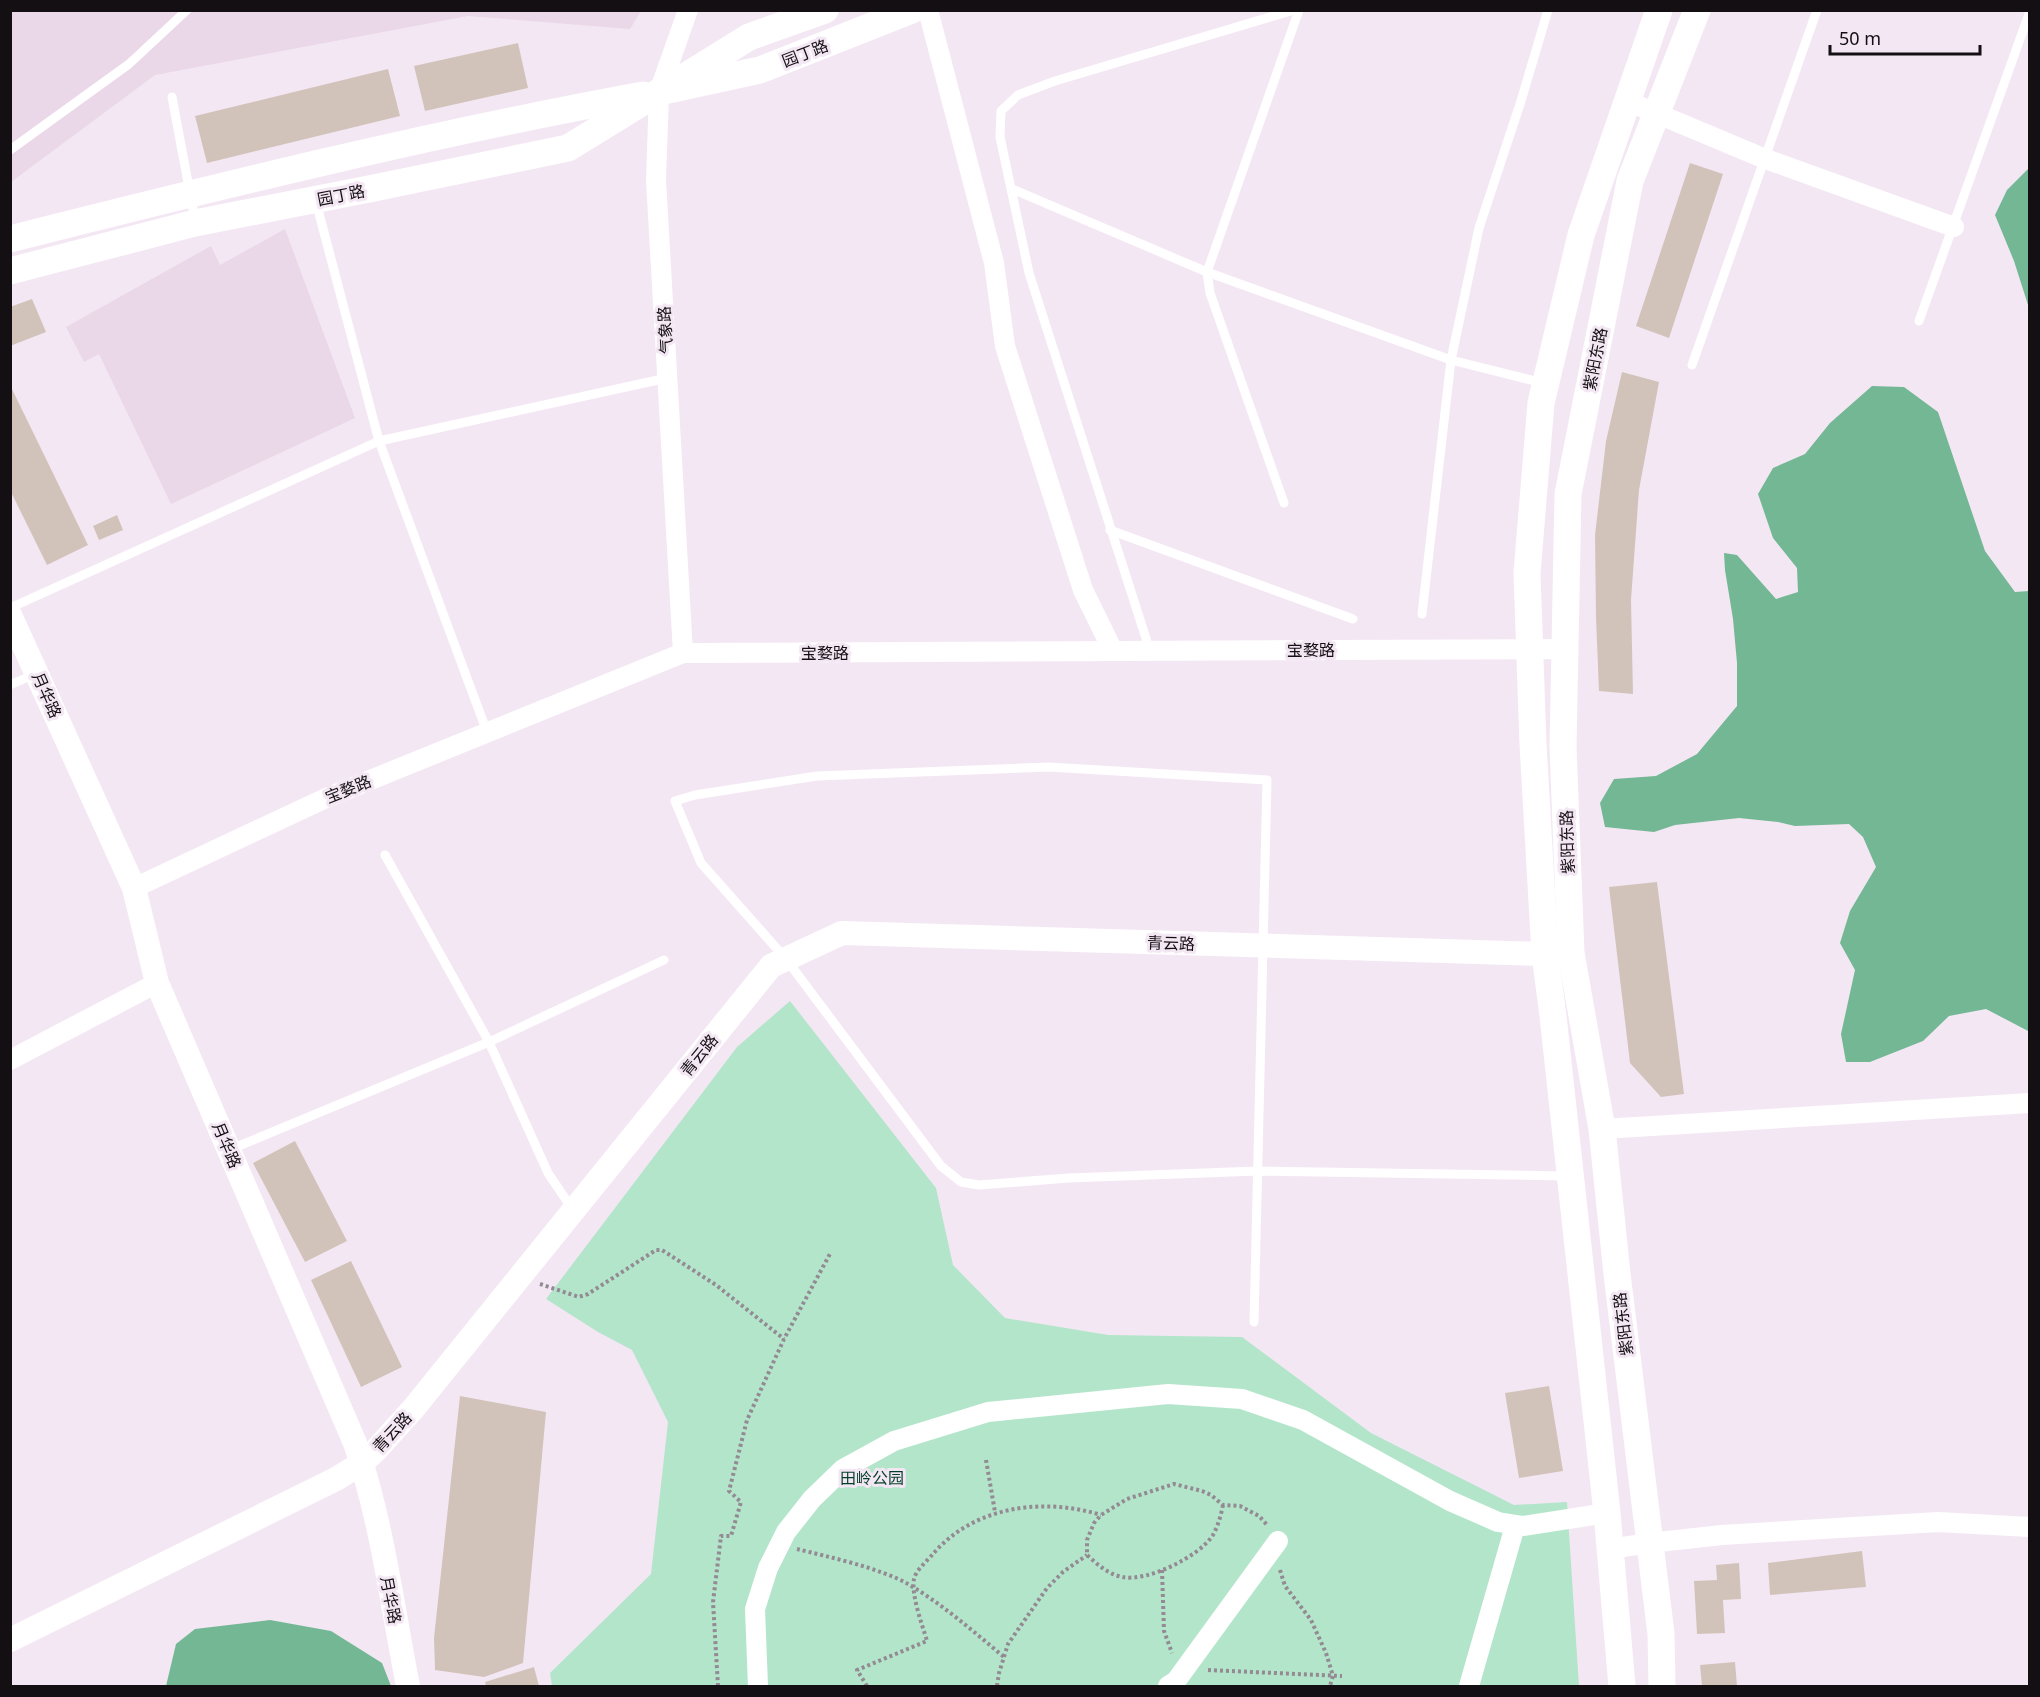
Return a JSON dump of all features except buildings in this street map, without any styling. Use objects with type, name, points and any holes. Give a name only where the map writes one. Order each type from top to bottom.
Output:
[{"type":"main road","name":"园丁路","points":[[10,271],[195,222],[568,148],[748,37],[825,10]]},
{"type":"main road","name":"园丁路","points":[[10,240],[189,194],[559,110],[659,92],[760,70],[912,10]]},
{"type":"main road","name":"紫阳东路","points":[[1622,1686],[1607,1513],[1570,1176],[1558,954],[1533,744],[1527,573],[1541,403],[1581,235],[1659,10]]},
{"type":"main road","name":"紫阳东路","points":[[1662,1686],[1660,1634],[1602,1129],[1558,954],[1568,494],[1630,181],[1697,10]]},
{"type":"street","name":"气象路","points":[[683,653],[656,180],[659,92],[688,10]]},
{"type":"street","points":[[928,10],[994,263],[1005,346],[1083,590],[1113,651]]},
{"type":"street","points":[[1628,101],[1656,115],[1764,158],[1954,227]]},
{"type":"street","name":"月华路","points":[[10,615],[134,888],[157,983],[348,1425],[362,1463],[379,1535],[408,1686]]},
{"type":"street","name":"宝婺路","points":[[134,888],[326,798],[683,653],[1565,649]]},
{"type":"street","name":"青云路","points":[[10,1640],[311,1493],[362,1463],[390,1436],[771,966],[842,933],[1558,954]]},
{"type":"street","points":[[10,1060],[157,983]]},
{"type":"street","points":[[1602,1129],[2030,1103]]},
{"type":"street","points":[[758,1686],[755,1609],[768,1568],[786,1532],[812,1499],[843,1469],[894,1441],[987,1412],[1168,1394],[1242,1399],[1303,1420],[1450,1501],[1498,1522],[1515,1526],[1607,1513]]},
{"type":"street","points":[[1610,1549],[1722,1535],[1938,1522],[2030,1527]]},
{"type":"street","points":[[1469,1686],[1515,1526]]},
{"type":"street","points":[[1168,1686],[1176,1680],[1278,1541]]},
{"type":"lane","points":[[10,150],[129,64],[188,10]]},
{"type":"lane","points":[[1150,651],[1029,273],[1000,137],[1001,111],[1018,95],[1055,81],[1297,10]]},
{"type":"lane","points":[[1284,503],[1210,293],[1208,272],[1297,10]]},
{"type":"lane","points":[[1422,614],[1451,360],[1479,228],[1548,10]]},
{"type":"lane","points":[[1692,365],[1817,10]]},
{"type":"lane","points":[[1919,321],[2030,11]]},
{"type":"lane","points":[[172,97],[195,222]]},
{"type":"lane","points":[[1012,189],[1208,272],[1451,360],[1546,384]]},
{"type":"lane","points":[[315,200],[379,441],[488,732]]},
{"type":"lane","points":[[10,608],[379,441],[667,378]]},
{"type":"lane","points":[[1110,530],[1353,619]]},
{"type":"lane","points":[[10,685],[37,673]]},
{"type":"lane","points":[[1254,1322],[1258,1171],[1267,780],[1049,767],[818,776],[696,795],[675,801],[701,863],[786,959],[941,1166],[961,1182],[979,1185],[1069,1178],[1258,1171],[1570,1176]]},
{"type":"lane","points":[[385,855],[489,1042],[548,1173],[573,1211]]},
{"type":"lane","points":[[229,1150],[489,1042],[664,960]]},
{"type":"path","points":[[519,1277],[579,1297],[588,1294],[656,1250],[662,1250],[716,1285],[784,1339]]},
{"type":"path","points":[[718,1686],[713,1602],[721,1536],[731,1536],[741,1502],[729,1491],[747,1420],[784,1339],[831,1252]]},
{"type":"path","points":[[986,1460],[995,1512]]},
{"type":"path","points":[[1223,1505],[1221,1517],[1212,1536],[1197,1551],[1162,1570],[1142,1577],[1123,1577],[1103,1569],[1087,1555],[1087,1540],[1094,1523],[1101,1515],[1128,1499],[1174,1484],[1202,1491],[1223,1505],[1240,1506],[1259,1516],[1284,1552],[1279,1567],[1285,1586],[1311,1620],[1333,1676],[1330,1686]]},
{"type":"path","points":[[867,1686],[857,1670],[927,1641],[913,1587],[914,1575],[939,1546],[975,1521],[995,1512],[1028,1508],[1077,1507],[1101,1515]]},
{"type":"path","points":[[780,1544],[880,1572],[913,1587],[956,1617],[1004,1657]]},
{"type":"path","points":[[997,1686],[1008,1644],[1047,1588],[1063,1572],[1087,1555]]},
{"type":"path","points":[[1162,1570],[1164,1631],[1171,1652],[1184,1669],[1342,1676]]},
{"type":"shaded area","points":[[11,11],[641,11],[630,29],[468,16],[155,75],[11,182]]},
{"type":"shaded area","points":[[285,229],[355,418],[171,504],[99,354],[84,362],[66,327],[211,246],[220,265]]},
{"type":"green space","points":[[2029,168],[2029,308],[2014,261],[1995,215],[2007,190]]},
{"type":"green space","points":[[1872,386],[1904,387],[1938,412],[1985,551],[2015,592],[2029,591],[2030,1032],[1986,1009],[1949,1016],[1923,1041],[1870,1062],[1846,1062],[1841,1034],[1855,970],[1840,943],[1850,911],[1876,867],[1863,837],[1849,824],[1795,826],[1739,818],[1675,825],[1654,832],[1605,827],[1600,803],[1614,779],[1656,776],[1697,754],[1737,706],[1737,663],[1724,553],[1737,555],[1776,599],[1798,592],[1797,568],[1773,538],[1758,494],[1773,468],[1805,454],[1830,423]]},
{"type":"green space","name":"田岭公园","points":[[790,1001],[936,1188],[953,1265],[1005,1318],[1108,1335],[1242,1337],[1371,1433],[1514,1505],[1567,1502],[1579,1686],[552,1686],[550,1673],[651,1574],[668,1422],[632,1350],[598,1332],[546,1299],[737,1047]]},
{"type":"green space","points":[[270,1620],[331,1631],[382,1663],[391,1686],[166,1686],[176,1644],[195,1629]]}]
